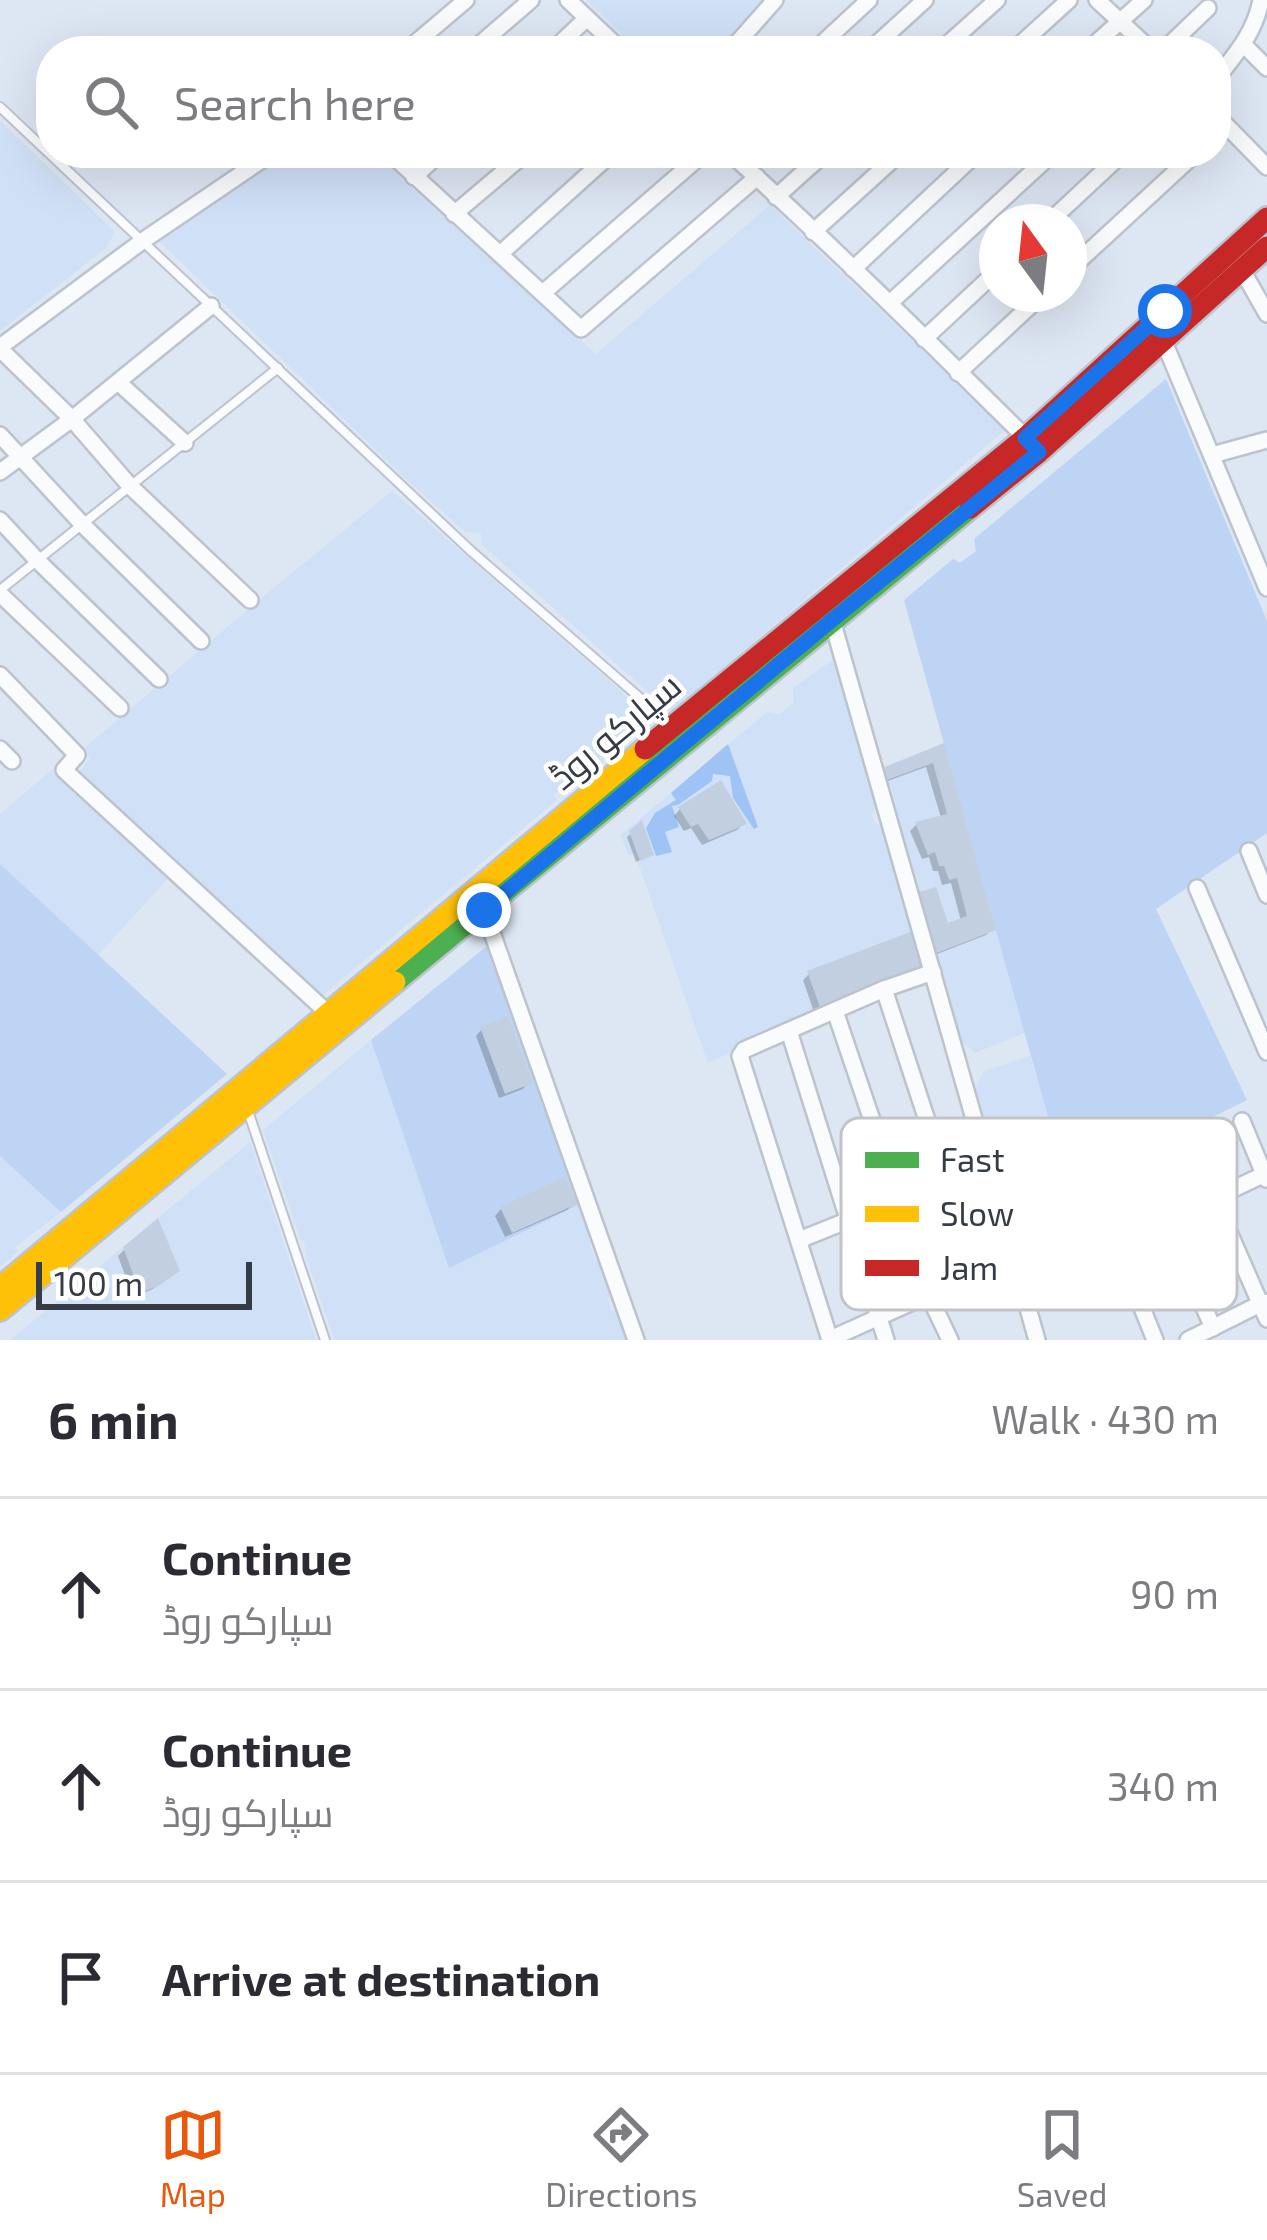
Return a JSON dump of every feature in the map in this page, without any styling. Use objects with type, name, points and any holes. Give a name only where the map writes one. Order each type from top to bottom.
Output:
[{"type":"street","points":[[424,36],[466,0]]},
{"type":"street","points":[[489,36],[531,0]]},
{"type":"street","points":[[568,0],[606,36]]},
{"type":"street","points":[[744,36],[776,0]]},
{"type":"street","points":[[830,36],[868,0]]},
{"type":"street","points":[[885,36],[925,0]]},
{"type":"street","points":[[957,36],[998,0]]},
{"type":"street","points":[[1029,36],[1069,0]]},
{"type":"street","points":[[1097,0],[1136,36]]},
{"type":"street","points":[[1103,36],[1144,0]]},
{"type":"street","points":[[1231,61],[1244,45],[1261,0]]},
{"type":"street","points":[[1179,36],[1208,8]]},
{"type":"street","points":[[568,36],[587,18]]},
{"type":"street","points":[[1244,45],[1267,68]]},
{"type":"street","points":[[1231,134],[1267,167]]},
{"type":"street","points":[[250,168],[0,348],[72,419],[130,486],[250,600]]},
{"type":"street","points":[[405,168],[577,327],[586,327],[752,168]]},
{"type":"street","points":[[414,177],[424,168]]},
{"type":"street","points":[[454,214],[508,168]]},
{"type":"street","points":[[500,254],[595,168]]},
{"type":"street","points":[[544,292],[687,168]]},
{"type":"street","points":[[748,168],[891,302],[1032,445]]},
{"type":"street","points":[[776,197],[808,168]]},
{"type":"street","points":[[813,232],[883,168]]},
{"type":"street","points":[[853,269],[961,168]]},
{"type":"street","points":[[891,302],[1037,168]]},
{"type":"street","points":[[1068,204],[1107,168]]},
{"type":"street","points":[[1087,253],[1180,168]]},
{"type":"street","name":"سپارکو روڈ","points":[[0,1310],[484,910],[681,733],[832,620],[1032,445],[1267,218]]},
{"type":"street","name":"سپارکو روڈ","points":[[0,1288],[329,1014],[1164,342],[1267,248]]},
{"type":"street","points":[[1242,270],[1267,314]]},
{"type":"street","points":[[924,339],[979,288]]},
{"type":"street","points":[[0,472],[211,306]]},
{"type":"street","points":[[958,373],[1024,312]]},
{"type":"street","points":[[1164,342],[1267,588]]},
{"type":"street","points":[[118,382],[185,443]]},
{"type":"street","points":[[0,435],[201,640]]},
{"type":"street","points":[[1212,455],[1267,440]]},
{"type":"street","points":[[0,520],[158,680]]},
{"type":"street","points":[[0,592],[120,708]]},
{"type":"street","points":[[832,620],[974,1118]]},
{"type":"street","points":[[0,675],[77,755],[64,770],[329,1014]]},
{"type":"street","points":[[1249,851],[1267,895]]},
{"type":"street","points":[[1197,888],[1267,1052]]},
{"type":"street","points":[[484,910],[636,1340]]},
{"type":"street","points":[[899,1310],[830,1340],[740,1056],[744,1050],[884,989],[933,972]]},
{"type":"street","points":[[884,989],[926,1118]]},
{"type":"street","points":[[835,1011],[871,1118]]},
{"type":"street","points":[[788,1031],[841,1198]]},
{"type":"street","points":[[1237,1188],[1266,1176],[1242,1120]]},
{"type":"street","points":[[800,1240],[841,1223]]},
{"type":"street","points":[[1188,1340],[1265,1308],[1237,1247]]},
{"type":"street","points":[[875,1310],[886,1340]]},
{"type":"street","points":[[935,1310],[950,1340]]},
{"type":"street","points":[[1029,1310],[1037,1340]]},
{"type":"street","points":[[1144,1310],[1156,1340]]},
{"type":"street","points":[[1205,1310],[1213,1328]]},
{"type":"lane","points":[[0,107],[36,141]]},
{"type":"lane","points":[[64,168],[471,551],[681,733]]},
{"type":"lane","points":[[0,592],[278,368]]},
{"type":"lane","points":[[247,1107],[325,1340]]},
{"type":"shaded area","points":[[586,0],[762,0],[730,36],[623,36]]},
{"type":"shaded area","points":[[0,121],[36,156],[36,168],[49,168],[115,232],[106,248],[0,331]]},
{"type":"shaded area","points":[[262,168],[391,168],[596,354],[770,205],[1005,430],[671,712],[482,545],[481,534],[465,532],[405,478],[158,240]]},
{"type":"shaded area","points":[[1166,379],[1267,621],[1267,833],[1156,909],[1247,1100],[1211,1118],[1048,1118],[904,600],[953,559],[960,563],[976,551],[974,539]]},
{"type":"shaded area","points":[[392,491],[655,721],[623,748],[613,745],[603,754],[603,763],[572,788],[554,793],[557,800],[319,998],[77,775],[90,759],[82,750]]},
{"type":"shaded area","points":[[834,659],[876,807],[874,822],[882,827],[925,969],[708,1063],[635,854],[628,855],[621,835],[767,712],[780,714],[793,702],[793,688]]},
{"type":"shaded area","points":[[944,743],[1025,1033],[975,1053],[957,1037],[892,809],[891,787],[880,769]]},
{"type":"shaded area","points":[[728,744],[758,827],[754,829],[733,798],[730,776],[713,774],[712,781],[672,806],[679,827],[665,832],[672,852],[656,856],[646,828],[655,813],[676,800],[671,793]]},
{"type":"shaded area","points":[[53,769],[170,876],[98,955],[0,864],[0,814]]},
{"type":"shaded area","points":[[0,864],[227,1074],[61,1212],[0,1156]]},
{"type":"shaded area","points":[[487,946],[582,1203],[449,1268],[371,1040]]},
{"type":"shaded area","points":[[371,1040],[449,1267],[582,1203],[594,1236],[590,1244],[595,1260],[603,1262],[613,1292],[608,1299],[611,1310],[620,1314],[629,1340],[334,1340],[263,1130]]},
{"type":"shaded area","points":[[1030,1056],[1048,1118],[981,1118],[974,1092],[983,1072]]},
{"type":"shaded area","points":[[250,1142],[316,1340],[10,1340],[123,1247],[140,1293],[180,1272],[158,1218]]},
{"type":"shaded area","points":[[0,1156],[61,1212],[15,1247],[18,1251],[0,1267]]},
{"type":"building","points":[[944,743],[996,930],[934,954],[916,893],[936,887],[948,923],[967,916],[957,878],[949,880],[935,852],[928,855],[915,822],[947,814],[933,763],[884,781],[880,769]]},
{"type":"building","points":[[721,780],[747,824],[709,840],[698,824],[691,827],[678,807]]},
{"type":"building","points":[[642,820],[654,855],[640,861],[629,831]]},
{"type":"building","points":[[913,931],[925,969],[821,1010],[807,971]]},
{"type":"building","points":[[508,1016],[533,1083],[505,1094],[480,1027]]},
{"type":"building","points":[[565,1177],[577,1204],[512,1233],[500,1207]]},
{"type":"building","points":[[158,1218],[180,1271],[140,1293],[123,1247]]},
{"type":"traffic: fast","points":[[395,982],[970,508]]},
{"type":"traffic: slow","points":[[0,1288],[645,749]]},
{"type":"traffic: slow","points":[[0,1310],[395,982]]},
{"type":"traffic: jam","points":[[645,749],[1025,438],[1267,218]]},
{"type":"traffic: jam","points":[[970,508],[1267,247]]},
{"type":"route","points":[[484,910],[1039,452],[1025,438],[1165,311]]}]
